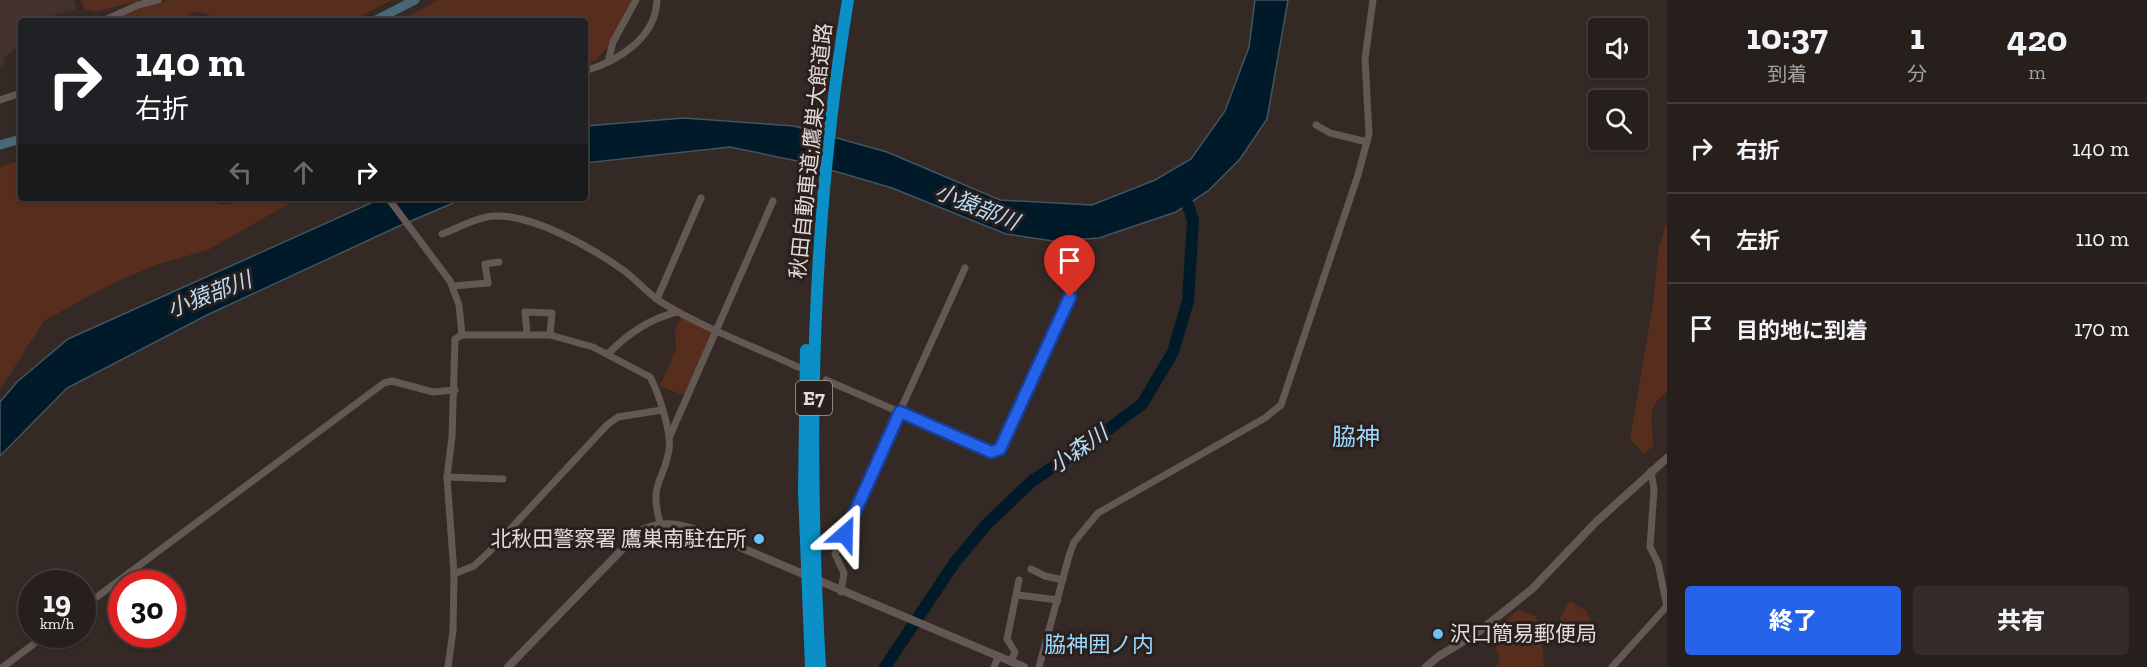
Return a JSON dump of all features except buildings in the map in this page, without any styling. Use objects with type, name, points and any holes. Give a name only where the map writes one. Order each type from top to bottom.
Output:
[{"type":"highway","name":"秋田自動車道;鷹巣大館道路","points":[[811,667],[816,223],[842,0]]},
{"type":"highway","name":"秋田自動車道;鷹巣大館道路","points":[[832,85],[848,0]]},
{"type":"highway","name":"秋田自動車道;鷹巣大館道路","points":[[811,587],[820,667]]},
{"type":"main road","points":[[380,18],[415,0]]},
{"type":"main road","points":[[0,145],[18,140]]},
{"type":"street","points":[[110,18],[138,5],[158,0]]},
{"type":"street","points":[[608,62],[613,42],[636,0]]},
{"type":"street","points":[[588,70],[626,53],[639,40],[656,14],[657,0]]},
{"type":"street","points":[[1039,667],[1074,542],[1098,513],[1265,418],[1281,405],[1367,142],[1369,107],[1365,59],[1373,0]]},
{"type":"street","points":[[0,100],[18,94]]},
{"type":"street","points":[[1316,125],[1330,133],[1367,142]]},
{"type":"street","points":[[657,299],[701,198]]},
{"type":"street","points":[[390,201],[427,247],[453,286],[459,305],[462,335]]},
{"type":"street","points":[[660,523],[655,504],[656,485],[666,459],[669,438],[719,330],[773,201]]},
{"type":"street","points":[[442,234],[492,216],[538,225],[577,242],[607,259],[677,312],[798,367]]},
{"type":"street","points":[[453,286],[488,283],[485,264],[499,262]]},
{"type":"street","points":[[841,592],[844,573],[835,554],[965,268]]},
{"type":"street","points":[[826,380],[991,452],[1000,449],[1080,276]]},
{"type":"street","points":[[527,333],[525,312],[552,313],[550,335]]},
{"type":"street","points":[[608,354],[639,327],[660,316],[677,312]]},
{"type":"street","points":[[448,667],[453,631],[454,574],[447,477],[454,390],[455,339],[462,335],[527,333],[550,335],[608,354],[650,377],[669,438]]},
{"type":"street","points":[[96,598],[384,383],[392,381],[433,392],[454,390]]},
{"type":"street","points":[[454,574],[474,566],[482,559],[607,425],[618,417],[662,410]]},
{"type":"street","points":[[1426,667],[1438,656],[1477,633],[1533,589],[1596,522],[1667,458]]},
{"type":"street","points":[[1612,667],[1667,607],[1658,563],[1650,547],[1654,489],[1651,471]]},
{"type":"street","points":[[447,477],[502,479]]},
{"type":"street","points":[[508,667],[639,532],[660,523],[681,526],[718,538],[892,614],[1024,667]]},
{"type":"street","points":[[1031,569],[1045,576],[1063,580]]},
{"type":"street","points":[[1011,662],[1015,652],[1007,639],[1018,595],[1019,580]]},
{"type":"street","points":[[1018,595],[1058,600]]},
{"type":"street","points":[[3,667],[28,648]]},
{"type":"street","points":[[994,667],[998,657]]},
{"type":"shaded area","points":[[0,0],[74,0],[77,9],[50,18],[18,18],[18,46],[3,59],[4,64],[0,67]]},
{"type":"shaded area","points":[[81,0],[142,0],[95,12],[84,9]]},
{"type":"shaded area","points":[[169,0],[392,0],[358,18],[214,18],[204,13],[194,12],[187,18],[120,18],[131,10]]},
{"type":"shaded area","points":[[438,0],[634,0],[608,46],[602,54],[588,64],[588,18],[405,18]]},
{"type":"shaded area","points":[[18,161],[18,201],[212,201],[224,205],[243,201],[294,201],[208,250],[159,264],[113,283],[44,321],[0,390],[0,167]]},
{"type":"shaded area","points":[[1667,220],[1667,392],[1660,398],[1653,410],[1653,446],[1644,454],[1630,439],[1653,304],[1658,252]]},
{"type":"shaded area","points":[[681,317],[715,332],[685,396],[660,386],[676,349],[675,331]]},
{"type":"shaded area","points":[[1570,601],[1587,611],[1592,627],[1582,643],[1566,641],[1560,617]]},
{"type":"shaded area","points":[[1519,610],[1536,616],[1544,657],[1543,667],[1496,667],[1500,660],[1495,644],[1488,642],[1489,632]]},
{"type":"water","name":"小猿部川","points":[[1255,0],[1288,0],[1267,119],[1240,159],[1208,191],[1176,212],[1099,238],[1053,241],[1006,234],[892,188],[807,163],[730,147],[588,163],[588,126],[684,118],[794,126],[887,152],[1000,200],[1092,205],[1155,180],[1191,159],[1225,111],[1249,47]]},
{"type":"water","name":"小猿部川","points":[[375,201],[458,201],[207,315],[67,388],[0,456],[0,402],[17,382],[68,339]]},
{"type":"waterway","name":"小森川","points":[[885,667],[955,562],[987,524],[1032,481],[1098,437],[1142,404],[1173,352],[1188,301],[1193,220],[1186,200]]},
{"type":"place","name":"北秋田警察署 鷹巣南駐在所","points":[[759,539]]},
{"type":"place","name":"沢口簡易郵便局","points":[[1438,634]]},
{"type":"district","name":"脇神","points":[[1356,437]]},
{"type":"district","name":"脇神囲ノ内","points":[[1099,644]]},
{"type":"route","points":[[845,534],[900,412],[991,452],[1000,449],[1070,297]]}]
